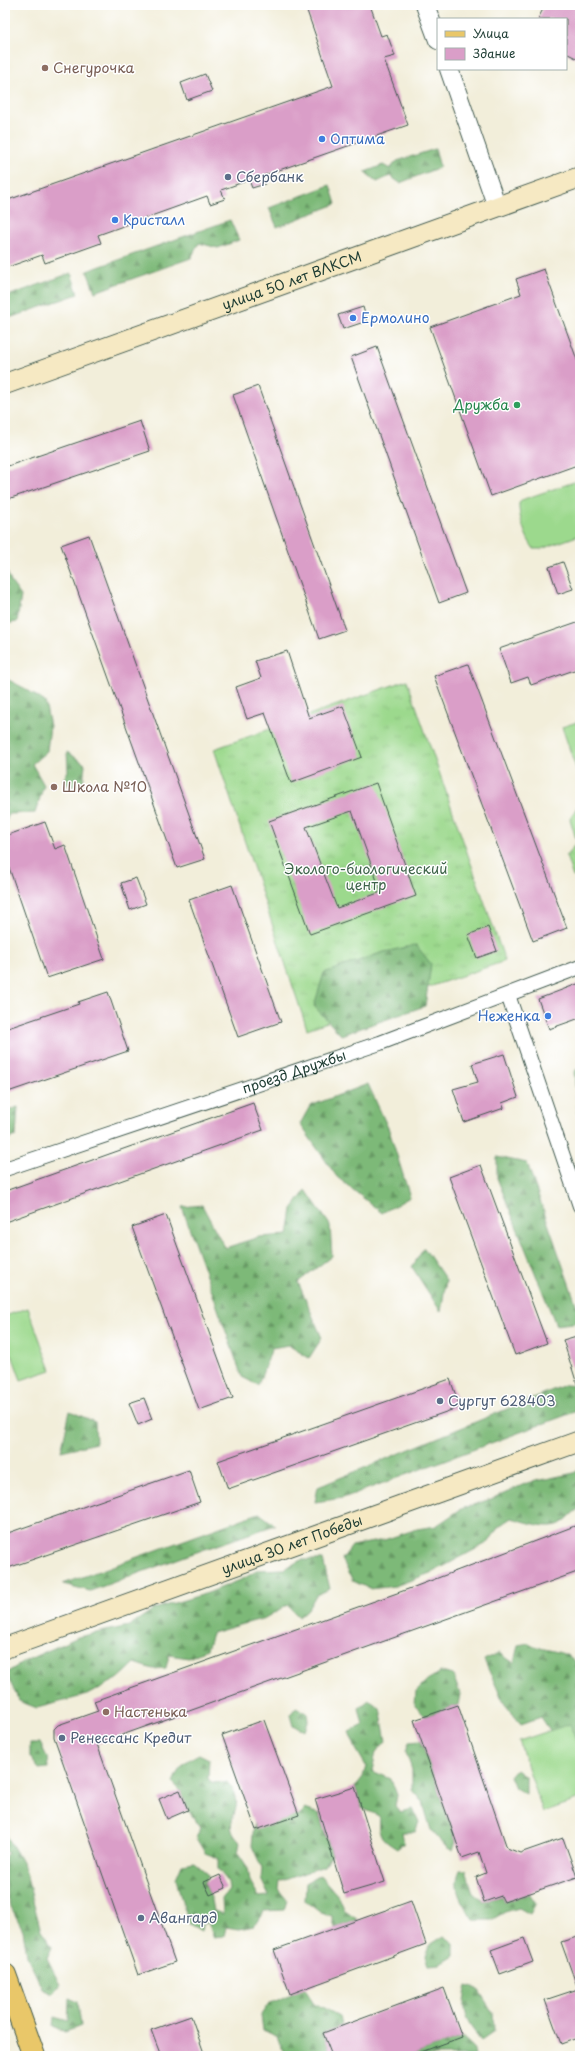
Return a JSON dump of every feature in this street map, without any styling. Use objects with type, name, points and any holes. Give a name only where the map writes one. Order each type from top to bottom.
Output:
[{"type":"main road","name":"улица 50 лет ВЛКСМ","points":[[5,384],[580,177]]},
{"type":"main road","name":"улица 30 лет Победы","points":[[5,1648],[580,1441]]},
{"type":"main road","points":[[5,1975],[34,2056]]},
{"type":"street","points":[[425,5],[437,37]]},
{"type":"street","points":[[448,70],[497,207]]},
{"type":"street","name":"проезд Дружбы","points":[[5,1169],[380,1043],[580,967]]},
{"type":"street","points":[[508,995],[580,1206]]},
{"type":"green space","points":[[435,149],[440,167],[400,183],[390,176],[377,182],[365,172],[383,165],[390,169],[397,161]]},
{"type":"green space","points":[[330,185],[336,204],[277,227],[269,208]]},
{"type":"green space","points":[[230,220],[239,240],[218,248],[199,243],[191,258],[95,292],[87,271]]},
{"type":"green space","points":[[71,273],[78,294],[12,317],[5,314],[5,297]]},
{"type":"green space","points":[[580,480],[580,535],[541,549],[534,549],[523,527],[519,503],[524,499]]},
{"type":"green space","points":[[5,567],[11,582],[21,596],[17,622],[5,624]]},
{"type":"green space","points":[[5,678],[26,689],[45,702],[50,726],[47,751],[32,764],[44,785],[35,813],[8,814],[5,826]]},
{"type":"green space","name":"Эколого-биологический центр","points":[[407,680],[505,961],[307,1029],[214,749]]},
{"type":"green space","points":[[580,721],[580,780],[562,727]]},
{"type":"green space","points":[[67,752],[85,764],[83,785],[70,787],[63,780],[68,771]]},
{"type":"green space","points":[[580,802],[580,875],[573,877],[566,856],[577,842],[570,819]]},
{"type":"green space","points":[[416,945],[431,964],[425,1006],[341,1035],[314,1006],[324,973],[384,952]]},
{"type":"green space","points":[[580,1068],[580,1140],[574,1071]]},
{"type":"green space","points":[[368,1084],[389,1130],[410,1197],[382,1213],[337,1177],[300,1124],[310,1106]]},
{"type":"green space","points":[[18,1107],[16,1136],[5,1140],[5,1111]]},
{"type":"green space","points":[[497,1157],[527,1163],[580,1315],[580,1322],[556,1325],[497,1178]]},
{"type":"green space","points":[[306,1190],[330,1225],[332,1256],[298,1282],[322,1338],[309,1358],[288,1345],[272,1348],[258,1385],[242,1377],[182,1207],[202,1205],[225,1248],[259,1237],[288,1235],[292,1209]]},
{"type":"green space","points":[[424,1248],[446,1280],[441,1312],[412,1267]]},
{"type":"green space","points":[[28,1308],[51,1370],[21,1380],[5,1336],[5,1316]]},
{"type":"green space","points":[[565,1385],[580,1386],[580,1410],[343,1498],[315,1502],[318,1487]]},
{"type":"green space","points":[[70,1411],[95,1422],[96,1443],[61,1451]]},
{"type":"green space","points":[[580,1469],[580,1508],[560,1524],[554,1526],[542,1526],[511,1518],[499,1526],[489,1542],[433,1572],[395,1586],[370,1589],[353,1581],[342,1559],[352,1546],[384,1540],[417,1529],[436,1526],[461,1509],[491,1499],[527,1483],[574,1473]]},
{"type":"green space","points":[[259,1513],[275,1525],[90,1591],[63,1584]]},
{"type":"green space","points":[[301,1560],[323,1560],[330,1589],[316,1595],[308,1609],[299,1617],[287,1605],[265,1618],[212,1633],[207,1649],[189,1658],[169,1655],[166,1668],[153,1669],[135,1663],[119,1678],[87,1695],[37,1708],[19,1701],[6,1673],[27,1660],[78,1637],[129,1626],[154,1609],[208,1593],[243,1579],[258,1570],[284,1569]]},
{"type":"green space","points":[[529,1643],[570,1657],[576,1662],[580,1669],[580,1775],[541,1717],[521,1724],[504,1703],[484,1660],[499,1653],[514,1663],[518,1645]]},
{"type":"green space","points":[[441,1672],[453,1675],[460,1694],[458,1705],[425,1716],[415,1706],[416,1691],[427,1680]]},
{"type":"green space","points":[[369,1700],[380,1708],[386,1741],[376,1752],[372,1771],[391,1779],[397,1795],[395,1806],[400,1812],[413,1809],[419,1822],[415,1832],[402,1832],[404,1843],[397,1849],[381,1836],[379,1816],[362,1808],[355,1787],[363,1777],[366,1766],[356,1749],[349,1732],[363,1725],[359,1708]]},
{"type":"green space","points":[[296,1707],[307,1713],[308,1721],[305,1731],[293,1726],[290,1715]]},
{"type":"green space","points":[[570,1724],[580,1753],[580,1799],[543,1812],[519,1741]]},
{"type":"green space","points":[[421,1741],[456,1841],[453,1851],[446,1847],[431,1830],[423,1803],[412,1790],[412,1770],[406,1752],[409,1742]]},
{"type":"green space","points":[[30,1743],[40,1743],[47,1757],[48,1768],[39,1769],[30,1757]]},
{"type":"green space","points":[[199,1754],[209,1759],[208,1779],[213,1783],[227,1782],[236,1796],[237,1803],[231,1825],[232,1830],[240,1842],[238,1853],[248,1868],[250,1881],[259,1897],[269,1896],[261,1879],[262,1868],[252,1846],[254,1822],[299,1815],[305,1809],[319,1814],[332,1855],[324,1866],[279,1882],[278,1889],[287,1900],[284,1910],[264,1911],[254,1926],[239,1929],[226,1927],[224,1936],[213,1937],[208,1921],[202,1924],[201,1931],[189,1924],[176,1878],[182,1864],[194,1862],[209,1875],[204,1882],[212,1900],[214,1911],[223,1914],[222,1899],[229,1890],[228,1882],[218,1869],[218,1858],[205,1853],[196,1838],[201,1828],[188,1810],[180,1790],[173,1783],[177,1773],[183,1766],[190,1759]]},
{"type":"green space","points":[[516,1769],[526,1777],[526,1794],[515,1788],[510,1776]]},
{"type":"green space","points":[[5,1829],[8,1838],[24,1866],[41,1931],[52,1946],[47,1958],[60,1984],[53,1993],[42,1988],[27,1956],[23,1930],[8,1901],[5,1883],[5,1857],[8,1853],[5,1850]]},
{"type":"green space","points":[[460,1870],[466,1870],[473,1893],[484,1902],[501,1896],[504,1902],[529,1893],[536,1903],[530,1914],[519,1908],[505,1912],[491,1920],[474,1920],[462,1902],[458,1890],[457,1884]]},
{"type":"green space","points":[[320,1875],[339,1897],[345,1911],[358,1920],[335,1928],[332,1916],[321,1913],[305,1901],[306,1883]]},
{"type":"green space","points":[[444,1936],[454,1943],[454,1956],[441,1964],[428,1965],[425,1956],[430,1945]]},
{"type":"green space","points":[[467,1986],[478,1989],[493,2013],[494,2031],[481,2040],[471,2027],[465,2015],[464,2002]]},
{"type":"green space","points":[[304,1988],[314,2003],[339,2016],[341,2026],[323,2033],[332,2056],[285,2056],[278,2037],[263,2030],[261,2015],[269,2003]]},
{"type":"green space","points":[[69,1998],[78,2002],[81,2026],[65,2032],[53,2027],[54,2017],[68,2021]]},
{"type":"green space","points":[[462,2037],[473,2047],[475,2056],[410,2056]]},
{"type":"building","points":[[305,5],[370,5],[381,36],[387,34],[395,56],[384,59],[408,125],[262,176],[265,184],[252,188],[249,180],[221,190],[225,199],[210,204],[207,196],[98,235],[101,243],[45,263],[42,255],[5,268],[5,201],[333,86]]},
{"type":"building","points":[[545,5],[580,5],[580,60],[567,54],[567,18],[538,18]]},
{"type":"building","points":[[205,74],[212,91],[187,100],[181,83]]},
{"type":"building","name":"Дружба","points":[[544,269],[580,368],[580,464],[491,496],[430,327],[521,294],[516,279]]},
{"type":"building","name":"Ермолино","points":[[363,307],[367,321],[343,329],[338,315]]},
{"type":"building","points":[[377,347],[466,593],[439,603],[351,357]]},
{"type":"building","points":[[258,386],[345,630],[319,639],[233,395]]},
{"type":"building","points":[[140,421],[150,451],[5,500],[5,467]]},
{"type":"building","points":[[89,535],[205,859],[177,868],[61,545]]},
{"type":"building","points":[[563,562],[573,589],[558,594],[549,567]]},
{"type":"building","points":[[580,621],[580,668],[531,685],[528,677],[511,683],[499,649]]},
{"type":"building","points":[[287,651],[309,718],[343,706],[362,757],[291,783],[265,713],[247,719],[236,687],[261,678],[255,661]]},
{"type":"building","points":[[468,664],[567,928],[533,941],[434,676]]},
{"type":"building","points":[[376,783],[416,896],[310,934],[269,821]],"holes":[[[352,811],[381,892],[337,908],[306,827]]]},
{"type":"building","points":[[45,822],[55,849],[65,845],[104,959],[47,978],[5,856],[5,836]]},
{"type":"building","points":[[136,878],[146,904],[130,910],[121,883]]},
{"type":"building","points":[[232,885],[281,1022],[238,1037],[189,900]]},
{"type":"building","points":[[488,927],[497,951],[477,958],[468,935]]},
{"type":"building","points":[[580,983],[580,1018],[549,1029],[538,999]]},
{"type":"building","points":[[108,992],[128,1051],[5,1093],[5,1029],[79,1004],[78,1002]]},
{"type":"building","points":[[504,1054],[518,1097],[502,1103],[504,1108],[464,1122],[453,1089],[478,1082],[472,1064]]},
{"type":"building","points":[[253,1103],[263,1130],[5,1222],[5,1191]]},
{"type":"building","points":[[481,1165],[547,1343],[515,1355],[449,1177]]},
{"type":"building","points":[[166,1215],[233,1398],[199,1410],[132,1227]]},
{"type":"building","points":[[580,1335],[580,1383],[577,1384],[563,1340]]},
{"type":"building","points":[[450,1379],[460,1407],[228,1489],[218,1461]]},
{"type":"building","points":[[144,1398],[152,1419],[138,1425],[129,1403]]},
{"type":"building","points":[[189,1470],[200,1502],[5,1569],[5,1534]]},
{"type":"building","points":[[580,1524],[580,1571],[97,1744],[175,1962],[138,1975],[54,1737],[54,1729],[58,1725],[98,1711],[94,1701],[414,1587]]},
{"type":"building","points":[[458,1705],[507,1848],[520,1853],[563,1838],[577,1877],[504,1902],[501,1896],[484,1902],[476,1877],[486,1873],[479,1852],[462,1858],[414,1720]]},
{"type":"building","points":[[264,1720],[299,1815],[256,1830],[222,1735]]},
{"type":"building","points":[[355,1787],[385,1882],[344,1894],[315,1799]]},
{"type":"building","points":[[180,1790],[188,1810],[167,1819],[159,1799]]},
{"type":"building","points":[[220,1875],[226,1888],[210,1895],[204,1882]]},
{"type":"building","points":[[411,1901],[426,1944],[290,1994],[274,1950]]},
{"type":"building","points":[[580,1936],[580,2037],[561,2044],[545,2000],[578,1989],[561,1942]]},
{"type":"building","points":[[524,1938],[533,1962],[500,1974],[491,1950]]},
{"type":"building","points":[[444,1988],[462,2037],[410,2056],[332,2056],[323,2033]]},
{"type":"building","points":[[191,2016],[205,2056],[161,2056],[151,2030]]},
{"type":"place","name":"Снегурочка","points":[[45,68]]},
{"type":"place","name":"Оптима","points":[[322,139]]},
{"type":"place","name":"Сбербанк","points":[[228,177]]},
{"type":"place","name":"Кристалл","points":[[115,220]]},
{"type":"place","name":"Ермолино","points":[[353,318]]},
{"type":"place","name":"Дружба","points":[[517,405]]},
{"type":"place","name":"Школа №10","points":[[54,787]]},
{"type":"place","name":"Неженка","points":[[548,1016]]},
{"type":"place","name":"Сургут 628403","points":[[440,1401]]},
{"type":"place","name":"Настенька","points":[[106,1712]]},
{"type":"place","name":"Ренессанс Кредит","points":[[62,1738]]},
{"type":"place","name":"Авангард","points":[[141,1918]]}]
